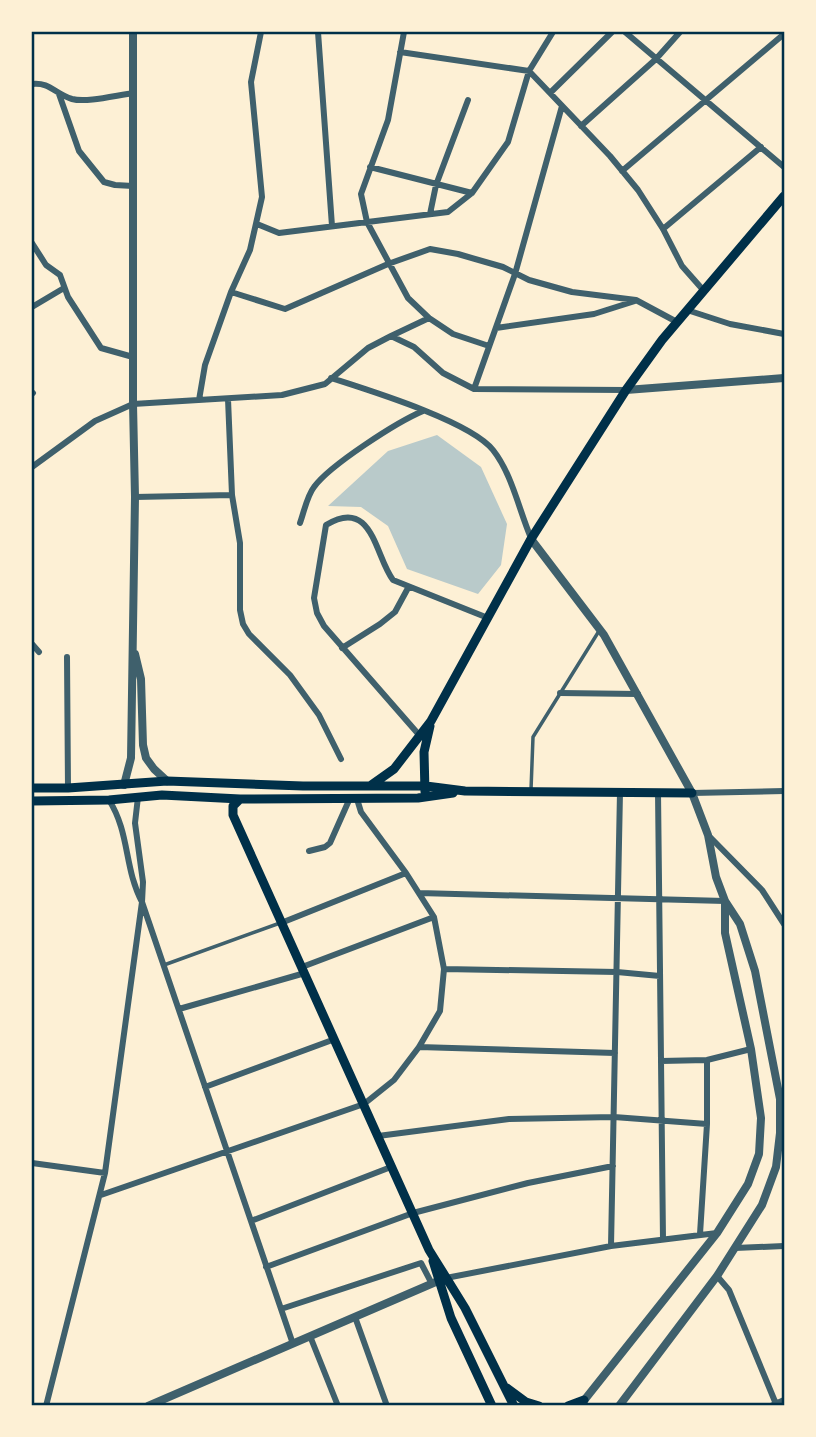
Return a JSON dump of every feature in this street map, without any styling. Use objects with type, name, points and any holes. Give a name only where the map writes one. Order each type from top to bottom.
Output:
[{"type":"main road","points":[[370,786],[394,769],[431,721],[531,539],[626,390],[677,322],[785,197]]},
{"type":"main road","points":[[418,799],[426,786],[424,752],[431,721]]},
{"type":"main road","points":[[32,788],[167,781],[426,786],[465,791],[692,793]]},
{"type":"main road","points":[[32,801],[110,800],[162,795],[240,799],[418,799],[465,791]]},
{"type":"main road","points":[[240,799],[233,806],[233,815],[413,1213],[429,1250],[451,1318],[492,1405]]},
{"type":"main road","points":[[439,1281],[465,1308],[514,1405]]},
{"type":"main road","points":[[505,1387],[526,1402],[539,1405]]},
{"type":"main road","points":[[568,1405],[582,1403]]},
{"type":"street","points":[[124,785],[131,758],[135,497],[134,32]]},
{"type":"street","points":[[199,400],[205,365],[231,292],[250,250],[262,197],[251,82],[261,32]]},
{"type":"street","points":[[318,32],[332,226]]},
{"type":"street","points":[[404,32],[388,120],[361,194],[367,222],[408,298],[453,334],[489,346]]},
{"type":"street","points":[[257,224],[279,233],[448,212],[472,193],[508,142],[528,71],[553,32]]},
{"type":"street","points":[[550,93],[612,32]]},
{"type":"street","points":[[625,32],[785,167]]},
{"type":"street","points":[[580,125],[656,59],[680,32]]},
{"type":"street","points":[[622,171],[785,34]]},
{"type":"street","points":[[400,52],[528,71],[638,190],[682,266],[704,291]]},
{"type":"street","points":[[32,84],[42,83],[76,100],[134,93]]},
{"type":"street","points":[[60,94],[79,151],[104,182],[115,186],[134,186]]},
{"type":"street","points":[[430,214],[436,185],[468,100]]},
{"type":"street","points":[[474,389],[515,274],[562,106]]},
{"type":"street","points":[[663,229],[761,147]]},
{"type":"street","points":[[370,167],[472,193]]},
{"type":"street","points":[[32,243],[46,265],[60,275],[83,322],[101,348],[133,357]]},
{"type":"street","points":[[231,292],[285,309],[430,248],[458,254],[529,280],[572,292],[636,300],[677,322]]},
{"type":"street","points":[[32,307],[65,288]]},
{"type":"street","points":[[496,328],[594,314],[636,300]]},
{"type":"street","points":[[687,310],[730,324],[785,334]]},
{"type":"street","points":[[32,467],[95,421],[133,404],[282,395],[325,384],[368,348],[429,317]]},
{"type":"street","points":[[391,336],[414,347],[443,373],[474,389],[626,390],[785,378]]},
{"type":"street","points":[[331,378],[423,411],[472,434],[492,448],[505,471],[531,539],[600,629],[692,793],[708,835],[716,877],[724,901],[740,924],[755,971],[782,1098],[780,1166],[762,1205],[717,1276],[619,1405]]},
{"type":"street","points":[[228,399],[232,495],[240,543],[240,610],[243,624],[249,634],[290,675],[319,715],[341,759]]},
{"type":"street","points":[[300,523],[312,488],[328,473],[404,419],[423,411]]},
{"type":"street","points":[[135,497],[232,495]]},
{"type":"street","points":[[420,736],[342,648],[317,613],[314,598],[326,524],[340,519],[353,519],[364,523],[374,536],[393,580],[488,618]]},
{"type":"street","points":[[342,648],[395,612],[408,588]]},
{"type":"street","points":[[132,640],[141,678],[143,745],[146,758],[167,781]]},
{"type":"street","points":[[32,644],[40,652]]},
{"type":"street","points":[[67,657],[68,788]]},
{"type":"street","points":[[560,693],[638,695]]},
{"type":"street","points":[[611,1245],[620,792]]},
{"type":"street","points":[[658,792],[663,1239]]},
{"type":"street","points":[[692,793],[785,792]]},
{"type":"street","points":[[46,1405],[106,1173],[142,902],[143,882],[135,823],[138,797]]},
{"type":"street","points":[[309,851],[330,843],[354,799]]},
{"type":"street","points":[[101,1195],[364,1104],[394,1080],[419,1047],[440,1011],[444,969],[434,917],[354,799]]},
{"type":"street","points":[[110,800],[120,816],[132,884],[142,902],[293,1344]]},
{"type":"street","points":[[708,835],[762,890],[785,924]]},
{"type":"street","points":[[281,923],[406,873]]},
{"type":"street","points":[[419,893],[724,901]]},
{"type":"street","points":[[582,1403],[717,1233],[748,1184],[759,1154],[761,1118],[751,1049],[725,933],[724,901]]},
{"type":"street","points":[[179,1009],[303,970],[434,917]]},
{"type":"street","points":[[444,969],[617,972],[660,976]]},
{"type":"street","points":[[205,1087],[335,1039]]},
{"type":"street","points":[[419,1047],[615,1053]]},
{"type":"street","points":[[661,1061],[707,1060],[751,1049]]},
{"type":"street","points":[[700,1234],[707,1124],[707,1060]]},
{"type":"street","points":[[378,1136],[509,1119],[614,1117],[707,1124]]},
{"type":"street","points":[[32,1163],[106,1173]]},
{"type":"street","points":[[266,1267],[413,1213],[528,1183],[613,1166]]},
{"type":"street","points":[[251,1221],[391,1167]]},
{"type":"street","points":[[148,1405],[439,1281],[611,1245],[717,1233]]},
{"type":"street","points":[[735,1248],[785,1246]]},
{"type":"street","points":[[281,1309],[421,1263],[439,1281]]},
{"type":"street","points":[[717,1276],[729,1290],[774,1404],[785,1399]]},
{"type":"street","points":[[355,1317],[387,1405]]},
{"type":"street","points":[[310,1336],[338,1405]]},
{"type":"lane","points":[[531,792],[533,737],[600,629]]},
{"type":"lane","points":[[164,965],[281,923]]},
{"type":"shaded area","points":[[437,435],[481,467],[507,524],[501,565],[478,594],[407,569],[388,526],[361,507],[328,506],[388,451]]}]
